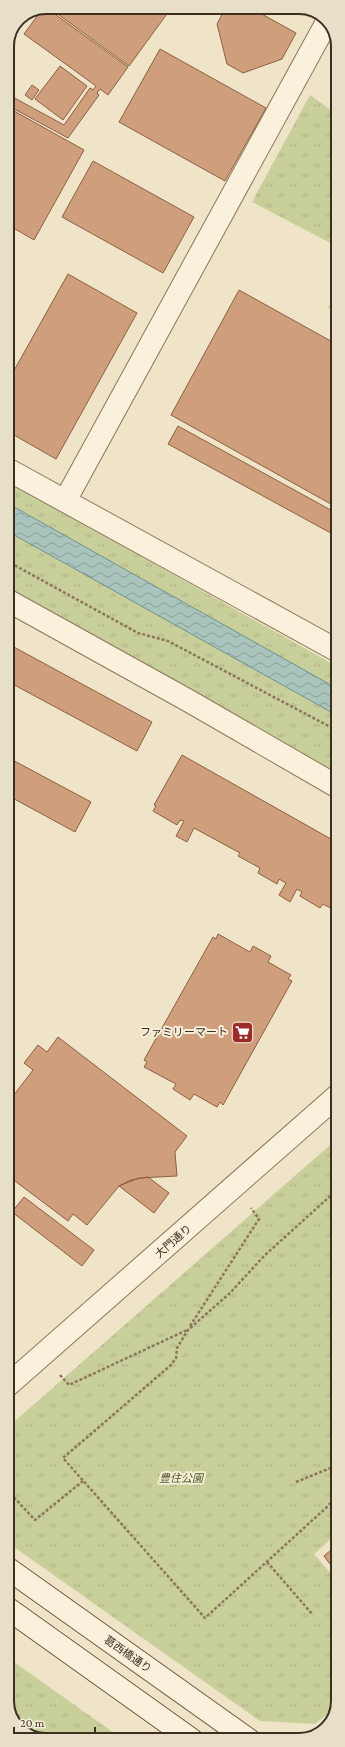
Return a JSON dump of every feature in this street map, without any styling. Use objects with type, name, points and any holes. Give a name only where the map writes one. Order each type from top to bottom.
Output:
[{"type":"street","points":[[65,501],[324,27]]},
{"type":"street","points":[[14,473],[331,646]]},
{"type":"street","points":[[14,604],[189,701],[331,783]]},
{"type":"street","name":"大門通り","points":[[14,1380],[331,1101]]},
{"type":"street","name":"葛西橋通り","points":[[14,1573],[239,1733]]},
{"type":"street","points":[[14,1613],[182,1733]]},
{"type":"path","points":[[14,564],[138,633],[168,642],[331,727]]},
{"type":"path","points":[[60,1375],[69,1385],[188,1330],[230,1293],[264,1256],[331,1196]]},
{"type":"path","points":[[251,1208],[259,1219],[177,1348],[176,1358],[171,1365],[63,1458],[205,1618],[331,1502]]},
{"type":"path","points":[[296,1482],[331,1468]]},
{"type":"path","points":[[14,1498],[35,1520],[83,1481]]},
{"type":"path","points":[[266,1562],[313,1615]]},
{"type":"green space","points":[[310,95],[331,110],[331,243],[252,202]]},
{"type":"green space","points":[[331,302],[331,310],[328,308]]},
{"type":"green space","points":[[14,485],[331,663],[331,771],[194,692],[14,592]]},
{"type":"green space","name":"豊住公園","points":[[331,1144],[331,1539],[314,1554],[331,1574],[331,1701],[328,1713],[315,1724],[260,1721],[14,1547],[14,1422]]},
{"type":"green space","points":[[14,1662],[114,1733],[44,1733],[28,1728],[19,1719],[15,1710]]},
{"type":"water","points":[[14,507],[331,685],[331,712],[14,535]]},
{"type":"building","points":[[55,14],[128,67],[108,95],[100,89],[97,93],[99,95],[68,138],[14,109],[14,98],[64,125],[90,88],[93,90],[96,86],[24,34],[38,15]]},
{"type":"building","points":[[58,14],[167,14],[129,66]]},
{"type":"building","points":[[222,14],[262,14],[296,33],[282,59],[243,73],[227,64],[217,24]]},
{"type":"building","points":[[160,49],[266,108],[225,181],[119,122]]},
{"type":"building","points":[[60,66],[87,86],[63,120],[35,99]]},
{"type":"building","points":[[32,85],[39,90],[32,100],[25,95]]},
{"type":"building","points":[[14,111],[84,150],[34,240],[14,228]]},
{"type":"building","points":[[93,161],[194,217],[163,273],[62,217]]},
{"type":"building","points":[[68,274],[137,313],[56,459],[14,435],[14,370]]},
{"type":"building","points":[[239,290],[331,341],[331,504],[171,415]]},
{"type":"building","points":[[178,426],[331,510],[331,533],[168,444]]},
{"type":"building","points":[[14,647],[152,722],[137,751],[14,685]]},
{"type":"building","points":[[182,755],[331,839],[331,908],[323,904],[320,908],[300,896],[302,892],[297,889],[290,902],[279,895],[286,883],[279,879],[277,884],[258,873],[260,868],[238,856],[240,853],[194,828],[187,842],[176,836],[184,821],[180,820],[177,825],[153,811],[156,806],[154,805]]},
{"type":"building","points":[[14,761],[91,802],[75,832],[14,799]]},
{"type":"building","points":[[218,934],[250,952],[253,946],[271,956],[268,962],[291,975],[288,979],[292,981],[223,1105],[220,1102],[217,1107],[194,1094],[190,1100],[173,1089],[176,1084],[144,1067],[147,1062],[144,1060],[213,937],[216,939]]},
{"type":"building","points":[[58,1037],[187,1136],[175,1152],[177,1176],[139,1178],[119,1186],[87,1225],[73,1214],[68,1221],[14,1180],[14,1095],[33,1070],[24,1063],[38,1045],[47,1052]]},
{"type":"building","points":[[148,1177],[169,1193],[154,1213],[119,1186],[131,1180]]},
{"type":"building","points":[[24,1197],[94,1250],[82,1266],[14,1214],[14,1210]]},
{"type":"building","points":[[331,1550],[331,1565],[324,1556]]},
{"type":"place","name":"ファミリーマート","points":[[243,1032]]}]
